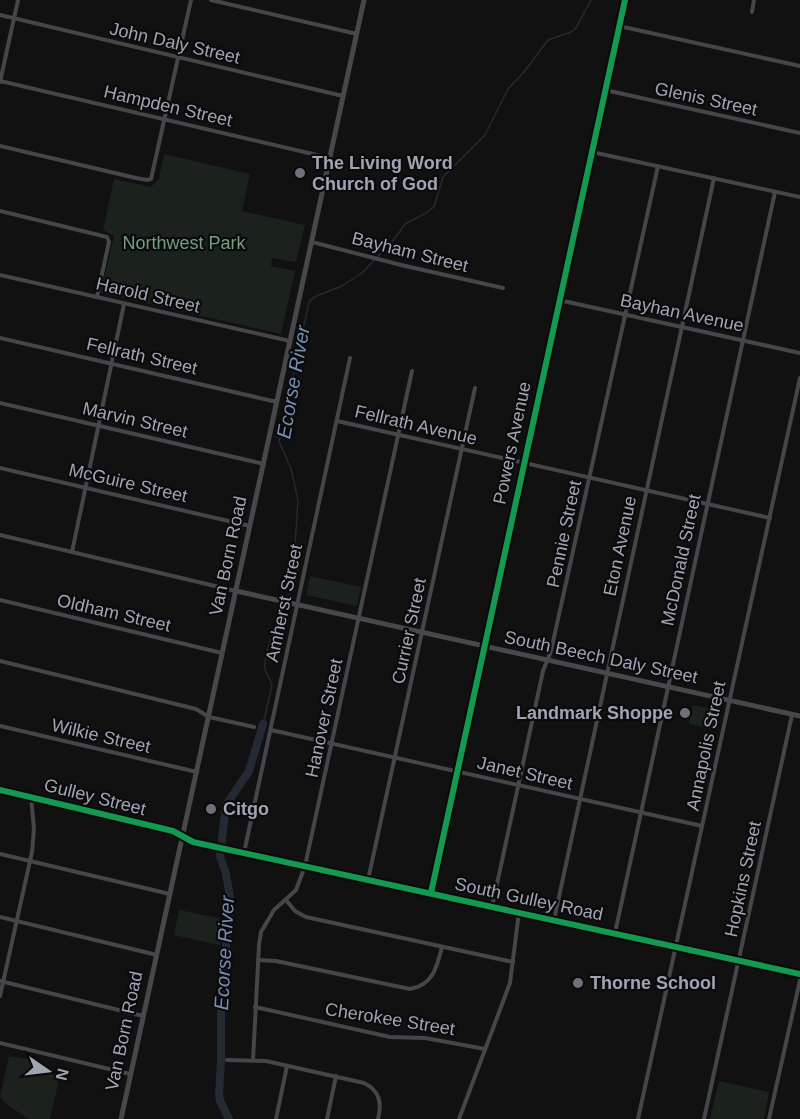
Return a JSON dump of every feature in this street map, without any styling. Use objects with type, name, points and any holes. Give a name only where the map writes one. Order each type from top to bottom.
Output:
[{"type":"main road","name":"Van Born Road","points":[[121,1119],[364,0]]},
{"type":"main road","name":"South Beech Daly Street","points":[[236,591],[800,717]]},
{"type":"street","points":[[0,82],[18,0]]},
{"type":"street","points":[[0,146],[136,178],[150,179],[153,176],[191,0]]},
{"type":"street","points":[[212,0],[357,34]]},
{"type":"street","name":"Powers Avenue","points":[[431,893],[625,0]]},
{"type":"street","points":[[752,12],[754,0]]},
{"type":"street","name":"John Daly Street","points":[[0,15],[343,96]]},
{"type":"street","points":[[619,26],[800,66]]},
{"type":"street","name":"Hampden Street","points":[[0,82],[330,159]]},
{"type":"street","name":"Glenis Street","points":[[605,90],[800,133]]},
{"type":"street","points":[[592,152],[800,197]]},
{"type":"street","name":"Pennie Street","points":[[492,907],[543,670],[550,655],[658,166]]},
{"type":"street","name":"Eton Avenue","points":[[554,920],[714,178]]},
{"type":"street","name":"McDonald Street","points":[[615,933],[775,192]]},
{"type":"street","points":[[0,211],[105,236],[109,242],[97,297]]},
{"type":"street","name":"Bayham Street","points":[[312,242],[503,288]]},
{"type":"street","name":"Harold Street","points":[[0,275],[290,342]]},
{"type":"street","name":"Bayhan Avenue","points":[[559,300],[800,353]]},
{"type":"street","points":[[72,552],[124,304]]},
{"type":"street","name":"Fellrath Street","points":[[0,338],[277,402]]},
{"type":"street","name":"Amherst Street","points":[[244,853],[350,358]]},
{"type":"street","name":"Hanover Street","points":[[253,1060],[260,939],[264,924],[274,910],[298,886],[305,866],[412,371]]},
{"type":"street","name":"Annapolis Street","points":[[638,1119],[800,378]]},
{"type":"street","name":"Currier Street","points":[[368,880],[475,388]]},
{"type":"street","name":"Marvin Street","points":[[0,403],[264,464]]},
{"type":"street","name":"Fellrath Avenue","points":[[337,421],[770,518]]},
{"type":"street","name":"McGuire Street","points":[[0,468],[250,526]]},
{"type":"street","points":[[0,535],[236,591]]},
{"type":"street","name":"Oldham Street","points":[[0,600],[223,653]]},
{"type":"street","points":[[0,661],[196,709],[209,717],[254,727]]},
{"type":"street","name":"Hopkins Street","points":[[704,1119],[792,715]]},
{"type":"street","name":"Wilkie Street","points":[[0,726],[196,772]]},
{"type":"street","name":"Janet Street","points":[[270,730],[702,826]]},
{"type":"street","name":"Gulley Street","points":[[0,790],[173,831],[182,836]]},
{"type":"street","points":[[0,996],[30,861],[34,829],[31,797]]},
{"type":"street","name":"South Gulley Road","points":[[182,836],[193,842],[800,974]]},
{"type":"street","points":[[0,854],[170,894]]},
{"type":"street","points":[[286,900],[295,911],[306,917],[513,962]]},
{"type":"street","points":[[459,1119],[510,983],[519,912]]},
{"type":"street","points":[[0,917],[157,955]]},
{"type":"street","points":[[258,960],[276,961],[406,989],[422,985],[430,979],[436,971],[442,947]]},
{"type":"street","points":[[769,1119],[800,980]]},
{"type":"street","points":[[2,981],[143,1016]]},
{"type":"street","name":"Cherokee Street","points":[[255,1007],[390,1037],[425,1038],[485,1049]]},
{"type":"street","points":[[0,1043],[130,1074]]},
{"type":"street","points":[[227,1060],[253,1060],[364,1083],[374,1089],[378,1096],[380,1105],[378,1119]]},
{"type":"street","points":[[276,1119],[287,1066]]},
{"type":"street","points":[[327,1119],[336,1076]]},
{"type":"green space","name":"Northwest Park","points":[[164,154],[250,174],[242,211],[305,225],[296,262],[272,258],[271,266],[295,271],[281,334],[101,293],[114,236],[103,230],[114,179],[151,187],[159,178]]},
{"type":"green space","points":[[310,576],[361,587],[357,606],[306,595]]},
{"type":"green space","points":[[693,705],[720,711],[715,730],[689,724]]},
{"type":"green space","points":[[179,910],[219,918],[220,945],[174,935]]},
{"type":"green space","points":[[9,1056],[39,1061],[56,1075],[58,1084],[50,1119],[29,1119],[6,1104],[0,1097]]},
{"type":"green space","points":[[719,1081],[769,1092],[764,1119],[710,1119]]},
{"type":"waterway","name":"Ecorse River","points":[[287,599],[295,583],[298,568],[295,544],[298,500],[291,469],[279,441],[309,302],[314,297],[342,286],[363,272],[405,224],[434,207],[443,177],[485,135],[508,89],[548,40],[576,28],[591,0]]},
{"type":"waterway","name":"Ecorse River","points":[[263,724],[272,685],[265,670],[266,654],[285,604]]},
{"type":"waterway","name":"Ecorse River","points":[[229,1119],[219,1095],[221,1006],[230,897],[220,856],[226,805],[249,771],[263,724]]},
{"type":"cycle path","points":[[431,893],[625,0]]},
{"type":"cycle path","points":[[0,790],[173,831],[193,842],[800,974]]},
{"type":"place","name":"The Living Word Church of God","points":[[300,173]]},
{"type":"place","name":"Landmark Shoppe","points":[[685,713]]},
{"type":"place","name":"Citgo","points":[[211,809]]},
{"type":"place","name":"Thorne School","points":[[578,983]]}]
